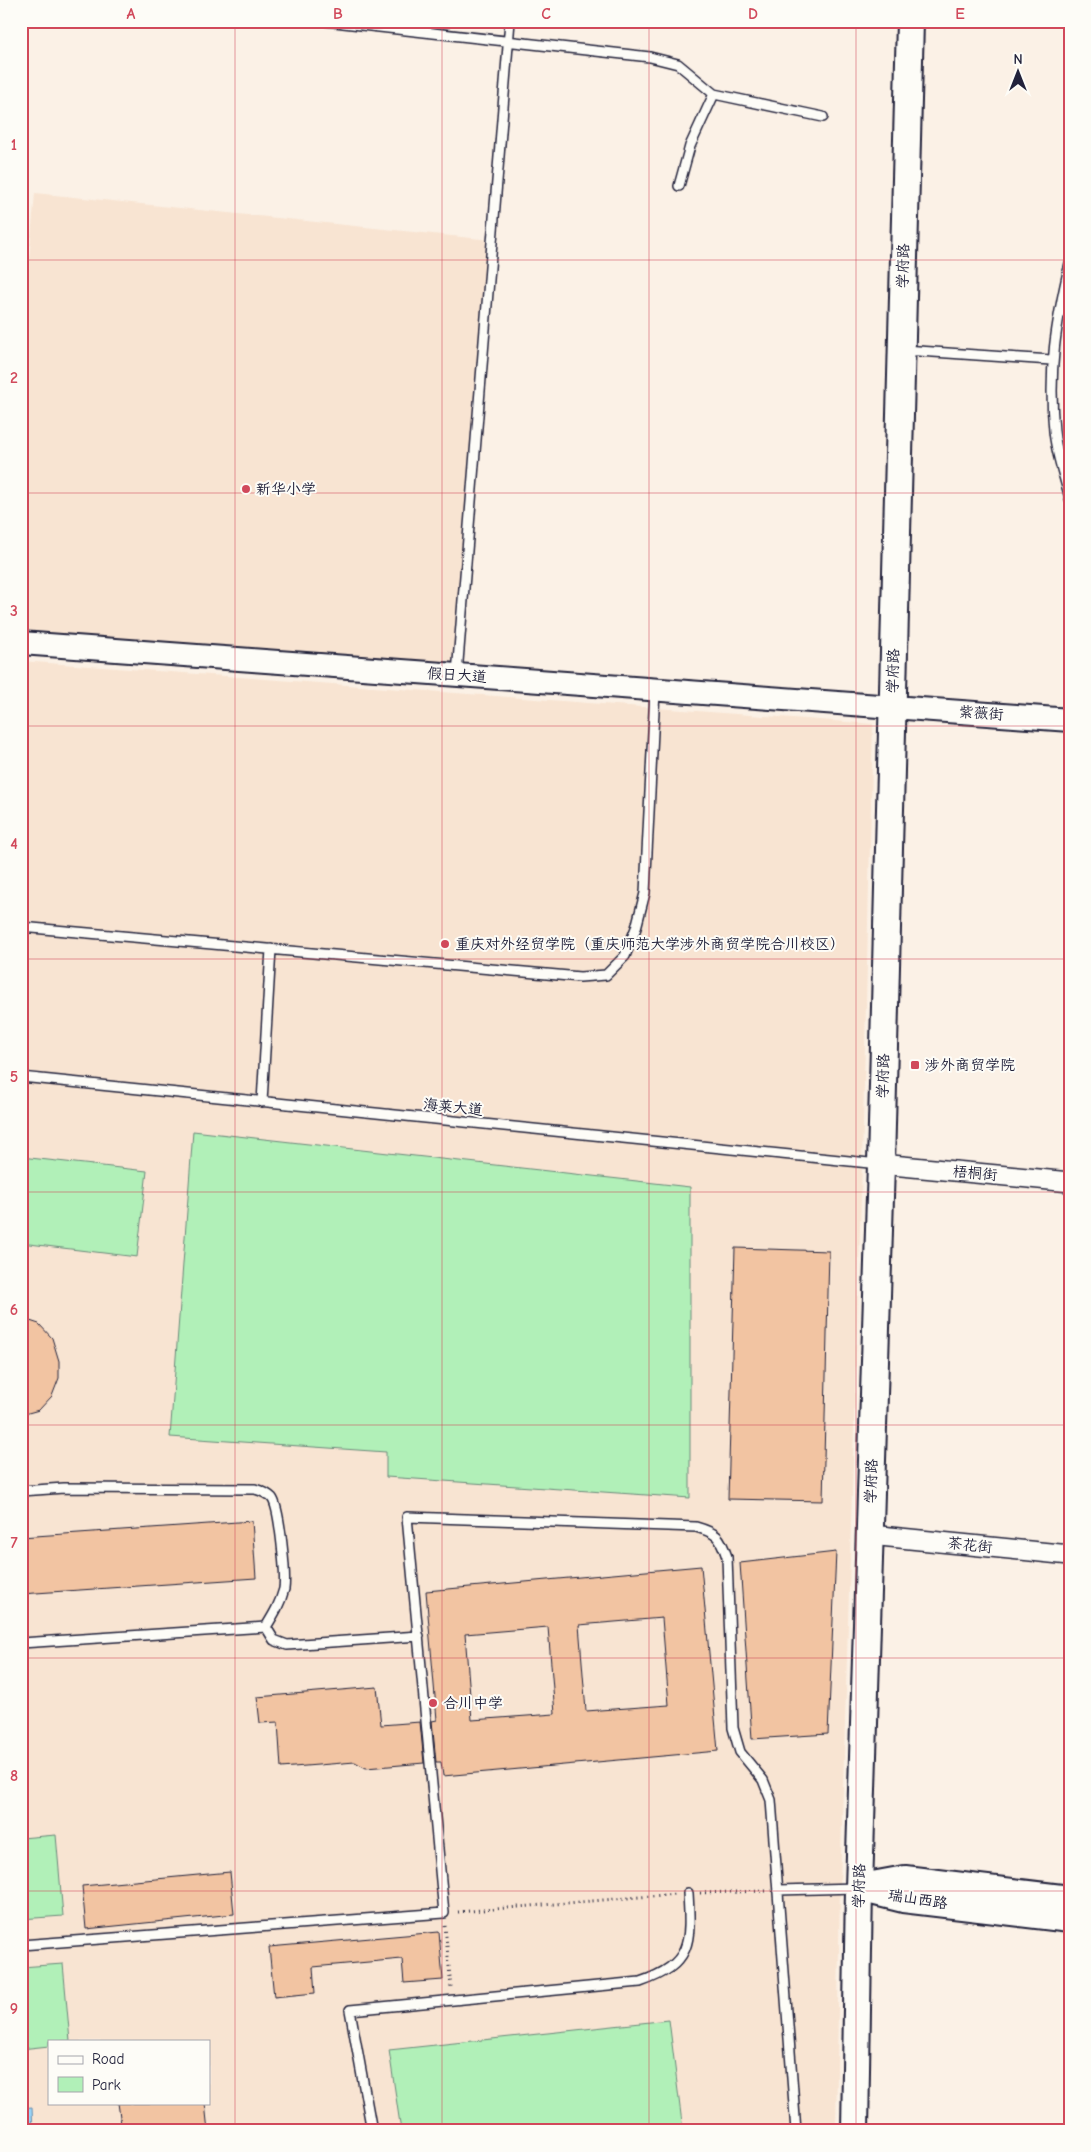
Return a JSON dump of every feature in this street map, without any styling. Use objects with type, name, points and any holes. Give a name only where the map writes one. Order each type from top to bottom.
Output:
[{"type":"main road","name":"学府路","points":[[855,2131],[859,1888],[881,1164],[910,21]]},
{"type":"main road","name":"瑞山西路","points":[[859,1888],[905,1879],[1070,1899]]},
{"type":"main road","name":"瑞山西路","points":[[859,1888],[903,1899],[1070,1919]]},
{"type":"street","name":"假日大道","points":[[21,642],[892,707]]},
{"type":"street","name":"紫薇街","points":[[892,707],[1070,720]]},
{"type":"street","name":"梧桐街","points":[[881,1164],[1070,1182]]},
{"type":"street","name":"茶花街","points":[[870,1535],[1070,1555]]},
{"type":"lane","points":[[325,21],[650,56],[678,64],[714,94],[823,116]]},
{"type":"lane","points":[[457,675],[510,21]]},
{"type":"lane","points":[[679,186],[690,146],[714,94]]},
{"type":"lane","points":[[1070,263],[1056,322],[1051,360],[1054,433],[1070,499]]},
{"type":"lane","points":[[901,349],[1051,360]]},
{"type":"lane","points":[[21,926],[580,977],[606,975],[625,956],[636,928],[645,893],[655,689]]},
{"type":"lane","points":[[262,1102],[270,949]]},
{"type":"lane","name":"海莱大道","points":[[21,1077],[881,1164]]},
{"type":"lane","points":[[21,1491],[74,1488],[256,1489],[266,1492],[273,1499],[279,1514],[284,1586],[278,1608],[266,1627]]},
{"type":"lane","points":[[21,1945],[444,1913],[407,1517],[696,1527],[713,1532],[722,1542],[727,1557],[733,1728],[740,1752],[763,1780],[771,1800],[796,2131]]},
{"type":"lane","points":[[266,1627],[274,1640],[287,1645],[418,1636]]},
{"type":"lane","points":[[21,1643],[266,1627]]},
{"type":"lane","points":[[778,1890],[859,1888]]},
{"type":"lane","points":[[372,2131],[350,2010],[640,1982],[661,1974],[678,1960],[688,1942],[690,1929],[688,1893]]},
{"type":"path","points":[[452,2000],[444,1913],[688,1893],[778,1890]]},
{"type":"shaded area","name":"新华小学","points":[[35,193],[491,240],[457,675],[21,643],[21,349]]},
{"type":"shaded area","points":[[21,661],[873,724],[840,1887],[836,2131],[21,2131]]},
{"type":"green space","points":[[193,1131],[690,1187],[690,1498],[386,1477],[386,1452],[170,1437]]},
{"type":"green space","points":[[21,1157],[147,1171],[137,1257],[21,1243]]},
{"type":"green space","points":[[56,1835],[63,1916],[21,1919],[21,1838]]},
{"type":"green space","points":[[63,1964],[70,2040],[48,2040],[48,2046],[21,2049],[21,1967]]},
{"type":"green space","points":[[669,2020],[683,2131],[401,2131],[389,2050]]},
{"type":"water","points":[[32,2107],[33,2131],[21,2131],[21,2108]]},
{"type":"building","points":[[735,1248],[829,1251],[823,1501],[728,1499]]},
{"type":"building","points":[[21,1318],[39,1324],[52,1338],[59,1361],[59,1378],[52,1396],[39,1410],[21,1415]]},
{"type":"building","points":[[252,1521],[256,1578],[21,1594],[21,1537]]},
{"type":"building","points":[[836,1552],[828,1734],[752,1739],[740,1563]]},
{"type":"building","points":[[701,1566],[718,1751],[443,1776],[441,1762],[436,1762],[432,1721],[437,1720],[426,1591]],"holes":[[[662,1618],[669,1705],[586,1711],[579,1625]],[[548,1627],[555,1714],[472,1720],[465,1634]]]},
{"type":"building","points":[[377,1687],[381,1725],[420,1722],[424,1763],[366,1768],[355,1762],[281,1768],[278,1722],[260,1723],[257,1697]]},
{"type":"building","points":[[230,1872],[234,1914],[86,1929],[82,1886]]},
{"type":"building","points":[[439,1932],[443,1980],[404,1983],[402,1959],[313,1967],[315,1993],[274,1997],[269,1947]]},
{"type":"building","points":[[118,2104],[205,2104],[208,2131],[122,2131]]},
{"type":"place","name":"新华小学","points":[[246,489]]},
{"type":"place","name":"重庆对外经贸学院（重庆师范大学涉外商贸学院合川校区）","points":[[445,944]]},
{"type":"place","name":"涉外商贸学院","points":[[915,1065]]},
{"type":"place","name":"合川中学","points":[[433,1703]]}]
